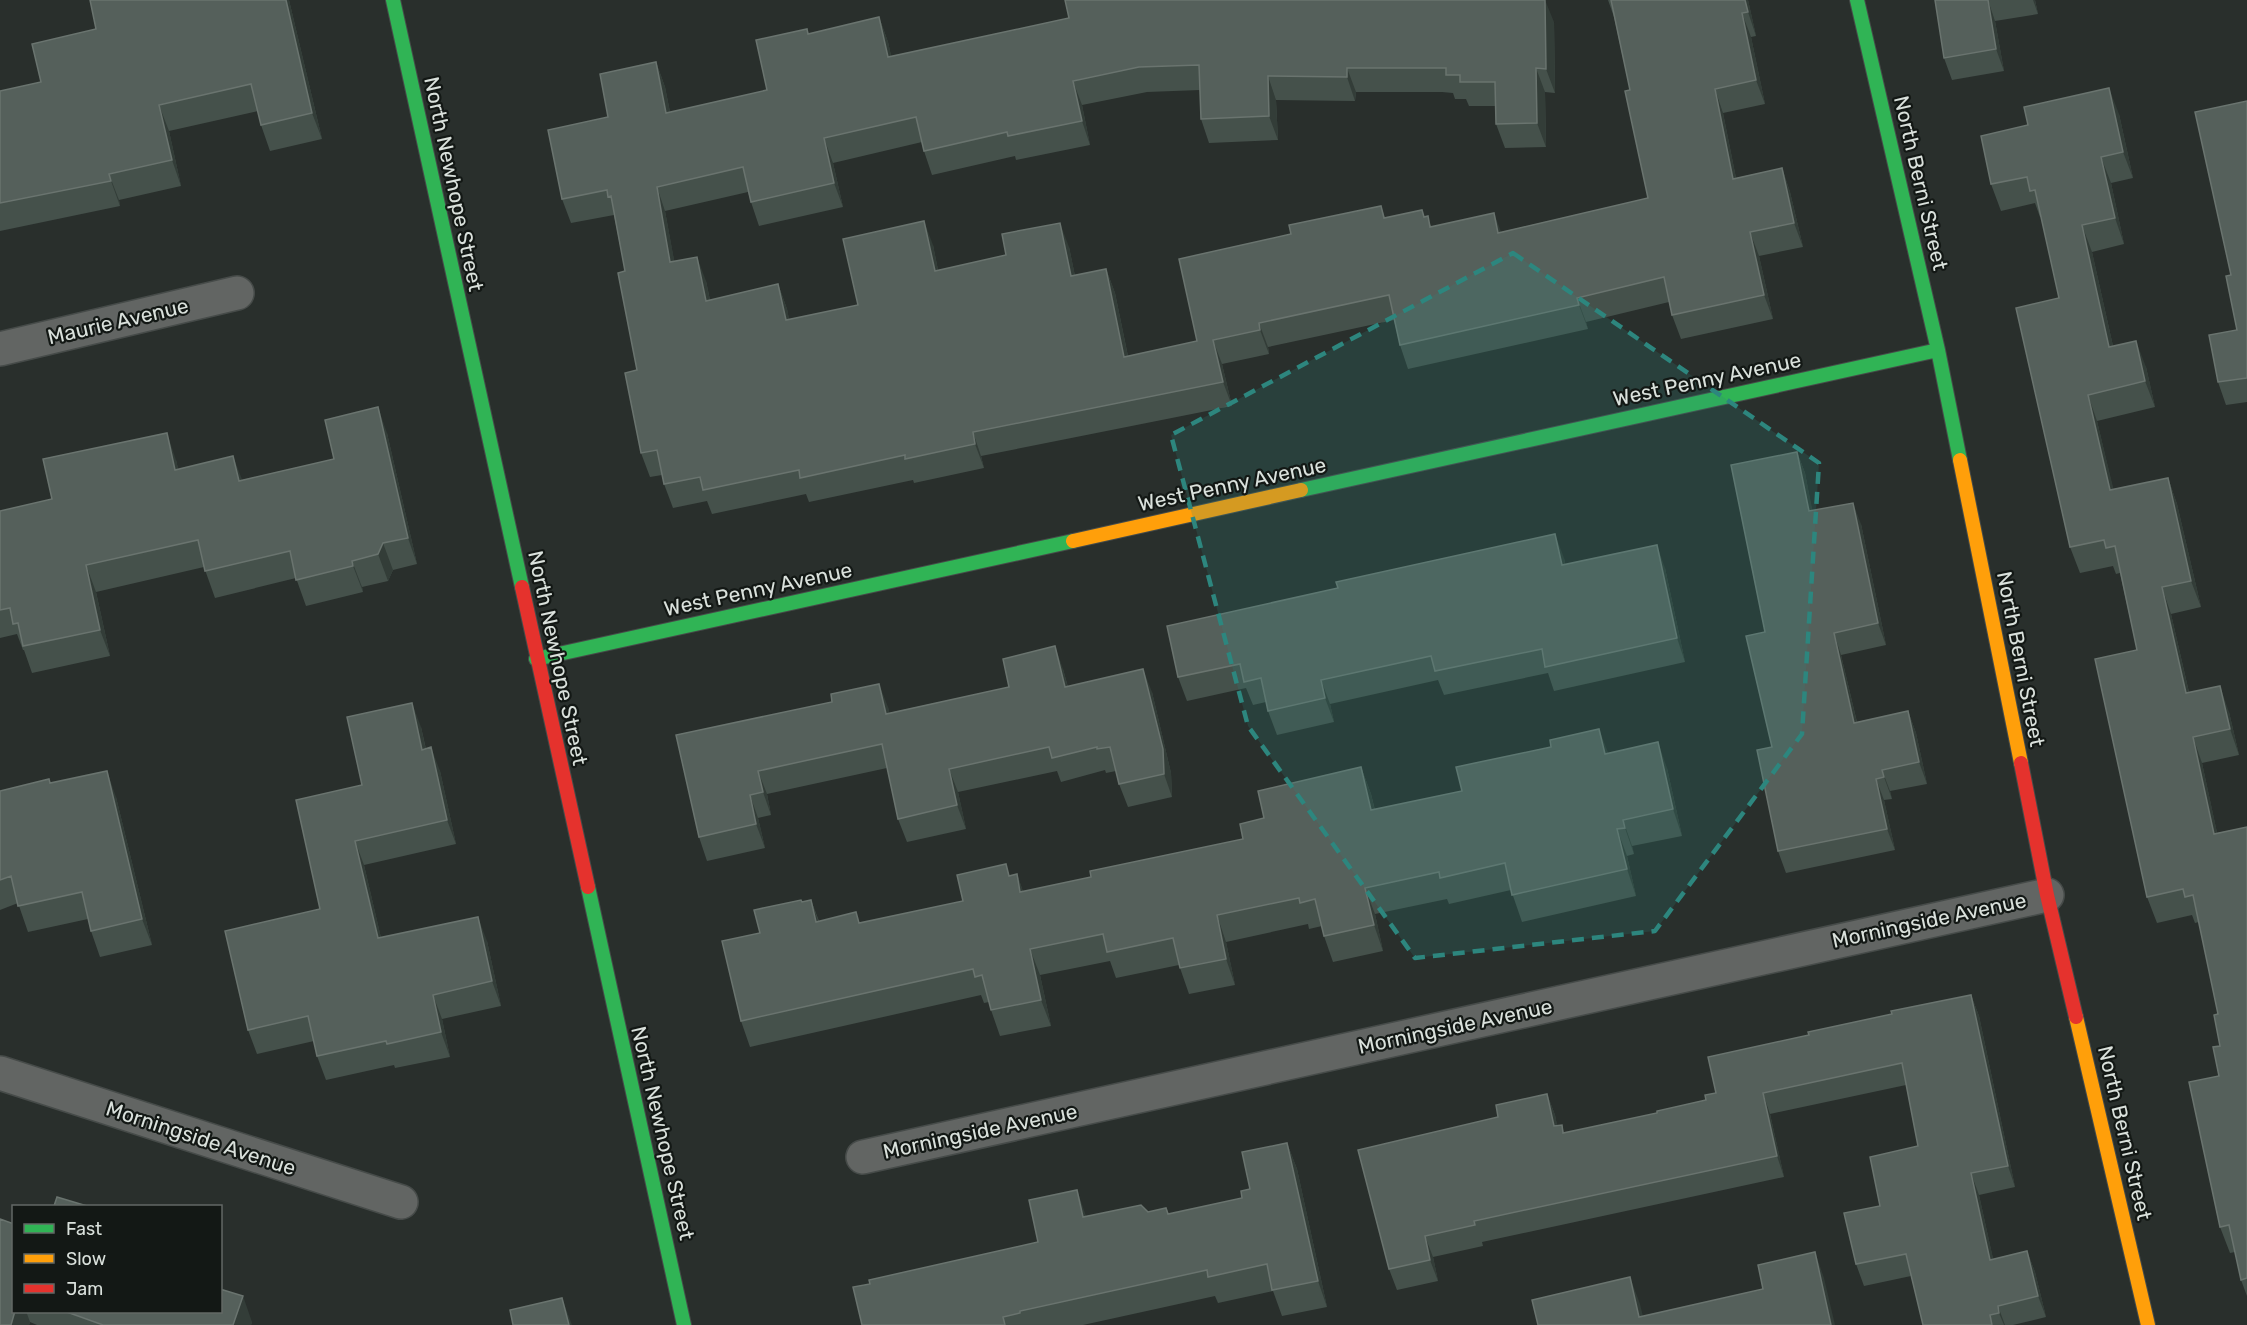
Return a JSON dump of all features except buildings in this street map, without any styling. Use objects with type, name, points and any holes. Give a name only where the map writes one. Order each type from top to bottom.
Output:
[{"type":"street","name":"North Berni Street","points":[[1857,0],[1938,350],[2047,895],[2148,1325]]},
{"type":"street","name":"North Newhope Street","points":[[399,1],[536,659],[684,1325]]},
{"type":"street","name":"Maurie Avenue","points":[[0,349],[237,293]]},
{"type":"street","name":"West Penny Avenue","points":[[536,659],[1938,350]]},
{"type":"street","name":"Morningside Avenue","points":[[863,1157],[2047,895]]},
{"type":"street","name":"Morningside Avenue","points":[[0,1073],[401,1202]]},
{"type":"highlighted area","points":[[1513,253],[1819,463],[1802,734],[1655,931],[1415,958],[1248,726],[1171,435]]},
{"type":"traffic: fast","points":[[393,0],[522,587]]},
{"type":"traffic: fast","points":[[1857,0],[1938,350],[1960,460]]},
{"type":"traffic: fast","points":[[1301,490],[1938,350]]},
{"type":"traffic: fast","points":[[536,659],[1073,541]]},
{"type":"traffic: fast","points":[[588,887],[684,1325]]},
{"type":"traffic: slow","points":[[1960,460],[2021,763]]},
{"type":"traffic: slow","points":[[1073,541],[1301,490]]},
{"type":"traffic: slow","points":[[2076,1017],[2148,1325]]},
{"type":"traffic: jam","points":[[522,587],[588,887]]},
{"type":"traffic: jam","points":[[2021,763],[2047,895],[2076,1017]]}]
